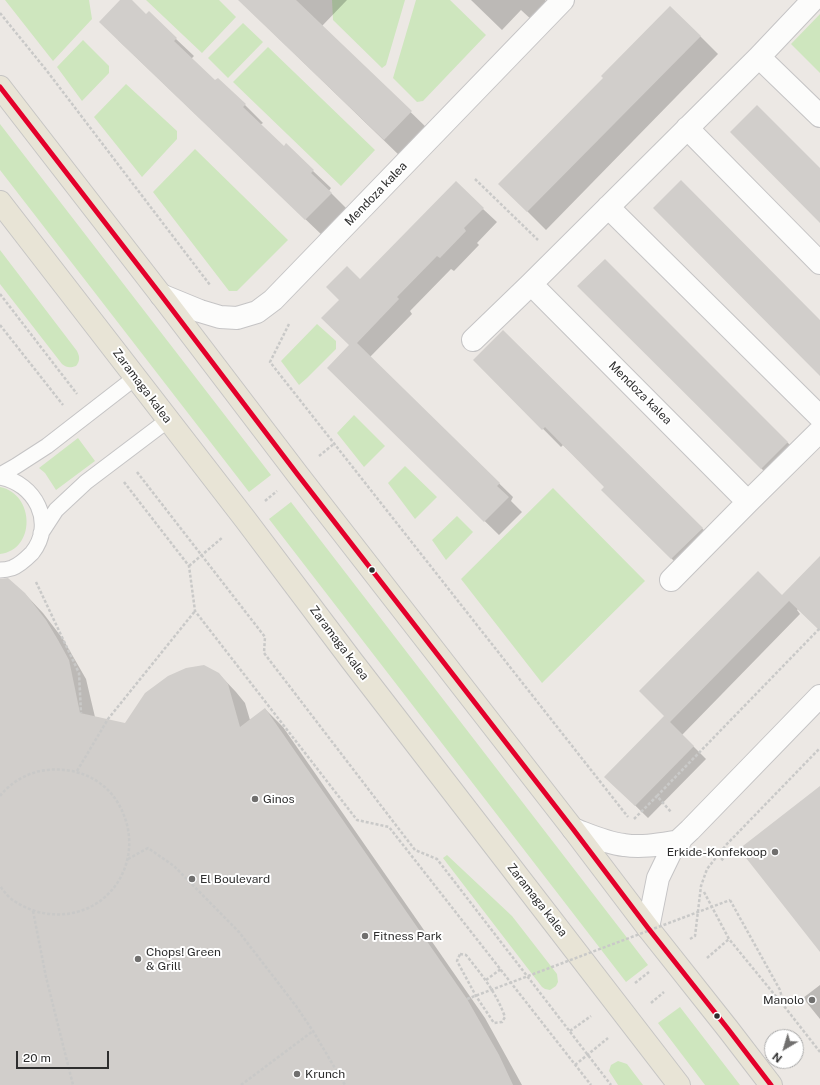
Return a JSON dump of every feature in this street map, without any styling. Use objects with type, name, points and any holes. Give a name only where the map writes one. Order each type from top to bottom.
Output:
[{"type":"main road","points":[[0,87],[298,475],[771,1085]]},
{"type":"main road","name":"Zaramaga kalea","points":[[0,202],[136,377],[678,1085]]},
{"type":"street","name":"Mendoza kalea","points":[[161,295],[200,311],[220,317],[237,318],[257,312],[273,300],[563,0]]},
{"type":"street","points":[[474,340],[759,57],[813,0]]},
{"type":"street","points":[[759,57],[820,116]]},
{"type":"street","points":[[687,128],[820,263]]},
{"type":"street","points":[[608,207],[820,418]]},
{"type":"street","name":"Mendoza kalea","points":[[531,284],[748,502]]},
{"type":"street","points":[[671,580],[820,431]]},
{"type":"street","points":[[648,928],[658,878],[674,845],[820,696]]},
{"type":"street","points":[[573,829],[602,840],[624,846],[652,846],[685,835]]},
{"type":"lane","points":[[0,476],[27,459],[77,423],[136,377]]},
{"type":"lane","points":[[0,570],[13,568],[26,559],[36,547],[41,533],[56,510],[86,482],[168,420]]},
{"type":"lane","points":[[0,476],[18,483],[28,490],[35,499],[40,510],[42,522],[41,533]]},
{"type":"path","points":[[0,13],[52,77],[213,289]]},
{"type":"path","points":[[475,179],[556,258]]},
{"type":"path","points":[[0,294],[91,412]]},
{"type":"path","points":[[273,300],[292,317],[270,362],[631,821],[820,628]]},
{"type":"path","points":[[0,325],[77,423]]},
{"type":"path","points":[[124,454],[265,637],[264,654],[415,850],[437,859],[611,1085]]},
{"type":"path","points":[[110,464],[189,566],[195,611],[357,820],[388,827],[591,1085]]},
{"type":"path","points":[[46,603],[79,672],[81,713]]},
{"type":"path","points":[[77,771],[108,719],[195,611]]},
{"type":"path","points":[[726,845],[820,748]]},
{"type":"path","points":[[0,796],[7,788],[28,774],[52,769],[77,771],[98,781],[114,796],[125,815],[130,837],[128,859],[120,878],[108,894],[92,906],[72,913],[53,915],[33,911],[11,898],[0,886]]},
{"type":"path","points":[[657,796],[685,835],[724,861]]},
{"type":"path","points":[[128,859],[148,848],[174,866],[239,932],[296,1006],[313,1031],[345,1085]]},
{"type":"path","points":[[704,892],[729,939],[820,1052]]},
{"type":"path","points":[[467,999],[730,900],[780,990],[784,1006]]},
{"type":"path","points":[[33,911],[46,977],[73,1085]]},
{"type":"path","points":[[575,1065],[729,939]]},
{"type":"path","points":[[460,954],[466,955],[486,980],[500,1002],[504,1017],[502,1022],[494,1023],[476,996],[457,961],[460,954]]},
{"type":"path","points":[[486,980],[501,969]]},
{"type":"path","points":[[241,1085],[313,1031]]},
{"type":"green space","points":[[5,0],[89,0],[92,19],[53,61]]},
{"type":"green space","points":[[146,0],[219,0],[236,17],[202,53]]},
{"type":"green space","points":[[332,0],[405,0],[386,65],[382,68],[333,20]]},
{"type":"green space","points":[[416,0],[450,0],[486,35],[423,101],[417,102],[393,78]]},
{"type":"green space","points":[[820,14],[820,73],[791,44]]},
{"type":"green space","points":[[243,23],[263,42],[228,78],[208,58]]},
{"type":"green space","points":[[83,40],[109,66],[109,73],[82,101],[57,67]]},
{"type":"green space","points":[[268,47],[375,150],[341,186],[233,82]]},
{"type":"green space","points":[[126,84],[177,131],[177,139],[142,177],[94,117]]},
{"type":"green space","points":[[0,124],[271,475],[249,492],[0,170]]},
{"type":"green space","points":[[195,149],[288,240],[237,291],[229,291],[153,192]]},
{"type":"green space","points":[[0,250],[77,351],[79,359],[76,366],[69,367],[62,364],[0,284]]},
{"type":"green space","points":[[317,324],[336,341],[336,349],[299,385],[281,361]]},
{"type":"green space","points":[[354,415],[385,446],[364,467],[337,433]]},
{"type":"green space","points":[[78,438],[95,461],[56,490],[45,473],[39,468]]},
{"type":"green space","points":[[405,466],[437,497],[415,519],[388,483]]},
{"type":"green space","points":[[0,487],[12,492],[20,500],[25,510],[27,522],[25,533],[20,543],[12,550],[0,554]]},
{"type":"green space","points":[[553,488],[645,581],[542,683],[461,579]]},
{"type":"green space","points":[[291,502],[648,965],[626,982],[269,519]]},
{"type":"green space","points":[[457,516],[473,532],[446,560],[432,540]]},
{"type":"green space","points":[[447,855],[512,916],[557,974],[558,982],[556,986],[550,990],[542,987],[443,858]]},
{"type":"green space","points":[[680,1007],[740,1085],[705,1085],[658,1023]]},
{"type":"green space","points":[[618,1061],[627,1064],[643,1085],[618,1085],[609,1071],[611,1065]]},
{"type":"building","points":[[120,0],[132,0],[146,14],[149,11],[177,38],[174,41],[215,80],[218,78],[246,104],[243,107],[284,146],[286,143],[314,170],[311,173],[332,193],[305,220],[99,22]]},
{"type":"building","points":[[238,0],[296,0],[412,111],[384,140]]},
{"type":"building","points":[[670,6],[701,36],[527,212],[498,184],[603,78],[601,76]]},
{"type":"building","points":[[757,105],[820,168],[820,223],[730,132]]},
{"type":"building","points":[[681,180],[820,320],[820,376],[653,208]]},
{"type":"building","points":[[456,181],[484,208],[464,228],[466,231],[440,258],[437,256],[397,297],[399,299],[357,343],[500,483],[497,486],[509,497],[484,522],[327,368],[349,345],[321,318],[339,300],[326,287],[347,266],[360,279]]},
{"type":"building","points":[[605,259],[788,442],[761,469],[577,286]]},
{"type":"building","points":[[503,330],[703,528],[671,559],[601,490],[604,487],[545,427],[542,430],[473,360]]},
{"type":"building","points":[[820,556],[820,631],[788,600],[789,601],[670,722],[694,746],[635,806],[604,777],[664,716],[639,691],[758,571],[782,595]]},
{"type":"building","name":"El Boulevard","points":[[8,578],[25,593],[46,620],[69,660],[80,713],[125,723],[145,693],[168,676],[186,668],[204,665],[219,673],[228,684],[240,727],[265,708],[467,999],[499,1055],[513,1085],[0,1085],[0,579]]},
{"type":"building","name":"Erkide-Konfekoop","points":[[820,786],[820,952],[739,849]]},
{"type":"transit line","points":[[0,87],[298,475],[771,1085]]},
{"type":"place","name":"Ginos","points":[[255,799]]},
{"type":"place","name":"Erkide-Konfekoop","points":[[775,852]]},
{"type":"place","name":"El Boulevard","points":[[192,879]]},
{"type":"place","name":"Fitness Park","points":[[365,936]]},
{"type":"place","name":"Chops! Green & Grill","points":[[138,959]]},
{"type":"place","name":"Manolo","points":[[812,1000]]},
{"type":"place","name":"Krunch","points":[[297,1074]]}]
